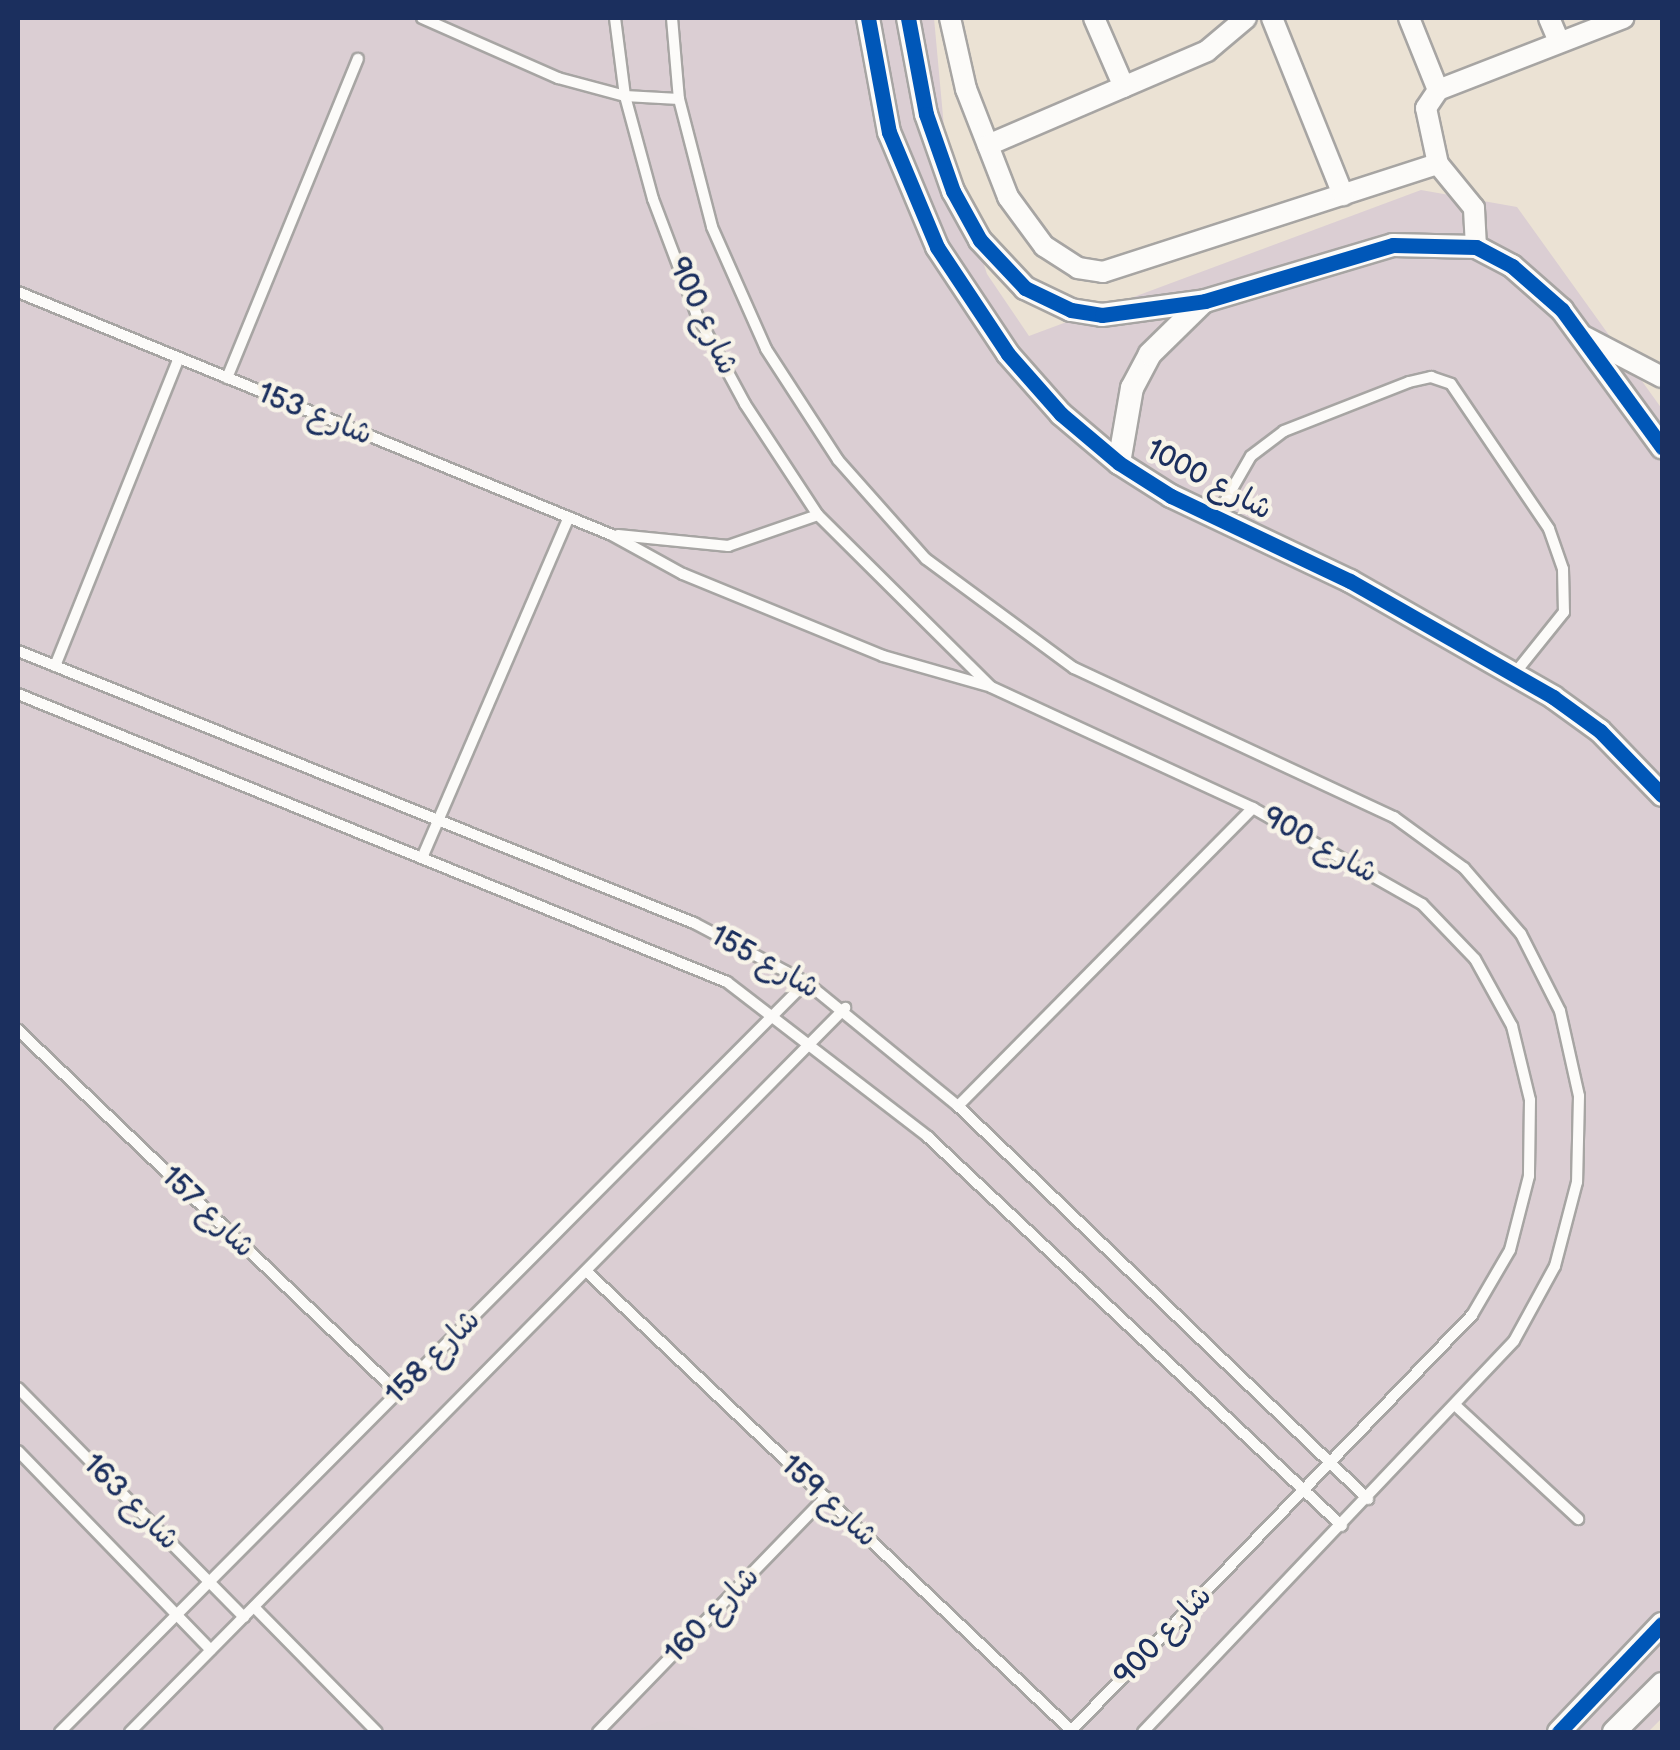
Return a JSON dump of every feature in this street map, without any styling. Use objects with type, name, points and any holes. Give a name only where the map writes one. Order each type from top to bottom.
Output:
[{"type":"street","name":"شارع 1000","points":[[868,18],[890,132],[937,247],[1008,354],[1119,464],[1216,518],[1350,581],[1514,674],[1600,731],[1661,792]]},
{"type":"street","points":[[908,18],[939,156],[962,208],[999,264],[1025,288],[1071,310],[1102,315],[1205,301],[1393,245],[1476,247],[1540,290],[1586,337],[1662,447]]},
{"type":"street","points":[[950,18],[966,89],[1030,232],[1060,258],[1104,272],[1438,164]]},
{"type":"street","points":[[1094,18],[1124,88]]},
{"type":"street","points":[[988,145],[1207,51],[1246,18]]},
{"type":"street","points":[[1272,18],[1343,195]]},
{"type":"street","points":[[1409,18],[1438,90]]},
{"type":"street","points":[[1549,18],[1559,42]]},
{"type":"street","points":[[1476,247],[1474,208],[1438,164],[1425,125],[1426,108],[1438,90],[1624,18]]},
{"type":"street","points":[[1119,464],[1132,388],[1150,354],[1205,301]]},
{"type":"street","points":[[1586,337],[1662,377]]},
{"type":"street","points":[[1559,1732],[1662,1624]]},
{"type":"street","points":[[1614,1732],[1662,1684]]},
{"type":"lane","points":[[422,18],[558,78],[626,96],[679,99]]},
{"type":"lane","name":"شارع 900","points":[[615,18],[626,96],[653,199],[696,313],[745,404],[818,515],[991,687],[1253,808],[1422,904],[1474,959],[1512,1026],[1530,1100],[1529,1176],[1510,1250],[1472,1315],[1071,1732]]},
{"type":"lane","name":"شارع 900","points":[[672,18],[679,99],[712,227],[766,349],[838,460],[926,559],[1074,668],[1394,817],[1464,868],[1521,934],[1564,1028],[1579,1096],[1578,1182],[1555,1266],[1522,1326],[1342,1526],[1143,1732]]},
{"type":"lane","points":[[228,378],[358,59]]},
{"type":"lane","name":"شارع 153","points":[[18,292],[612,535]]},
{"type":"lane","points":[[56,666],[179,358]]},
{"type":"lane","points":[[1216,518],[1251,456],[1284,431],[1409,382],[1430,377],[1451,384],[1549,529],[1564,569],[1564,612],[1514,674]]},
{"type":"lane","points":[[612,535],[728,546],[818,515]]},
{"type":"lane","points":[[422,858],[569,518]]},
{"type":"lane","points":[[612,535],[683,574],[865,648],[991,687]]},
{"type":"lane","name":"شارع 155","points":[[18,651],[694,923],[806,982],[845,1008],[958,1106],[1368,1498]]},
{"type":"lane","name":"شارع 155","points":[[18,694],[727,982],[812,1042],[928,1137],[1342,1526]]},
{"type":"lane","points":[[958,1106],[1253,808]]},
{"type":"lane","name":"شارع 158","points":[[60,1732],[806,982]]},
{"type":"lane","name":"شارع 158","points":[[130,1732],[845,1008]]},
{"type":"lane","name":"شارع 157","points":[[18,1030],[398,1393]]},
{"type":"lane","name":"شارع 159","points":[[586,1270],[1071,1732]]},
{"type":"lane","name":"شارع 163","points":[[18,1388],[244,1617]]},
{"type":"lane","points":[[1455,1404],[1578,1519]]},
{"type":"lane","name":"شارع 163","points":[[18,1451],[212,1650]]},
{"type":"lane","name":"شارع 160","points":[[598,1732],[826,1498]]},
{"type":"lane","points":[[254,1606],[377,1732]]},
{"type":"shaded area","points":[[18,18],[934,18],[946,149],[987,274],[1029,336],[1421,190],[1517,207],[1662,409],[1662,1718],[1648,1732],[18,1732]]},
{"type":"building","points":[[676,1721],[705,1732],[633,1732],[658,1722]]},
{"type":"cycle path","points":[[868,18],[889,132],[937,247],[1008,354],[1061,414],[1119,463],[1171,496],[1350,581],[1553,697],[1600,731],[1662,795]]},
{"type":"cycle path","points":[[908,18],[926,114],[953,191],[980,240],[1025,288],[1071,310],[1102,315],[1205,301],[1393,245],[1476,247],[1512,266],[1562,310],[1662,447]]},
{"type":"cycle path","points":[[1559,1732],[1662,1624]]}]
